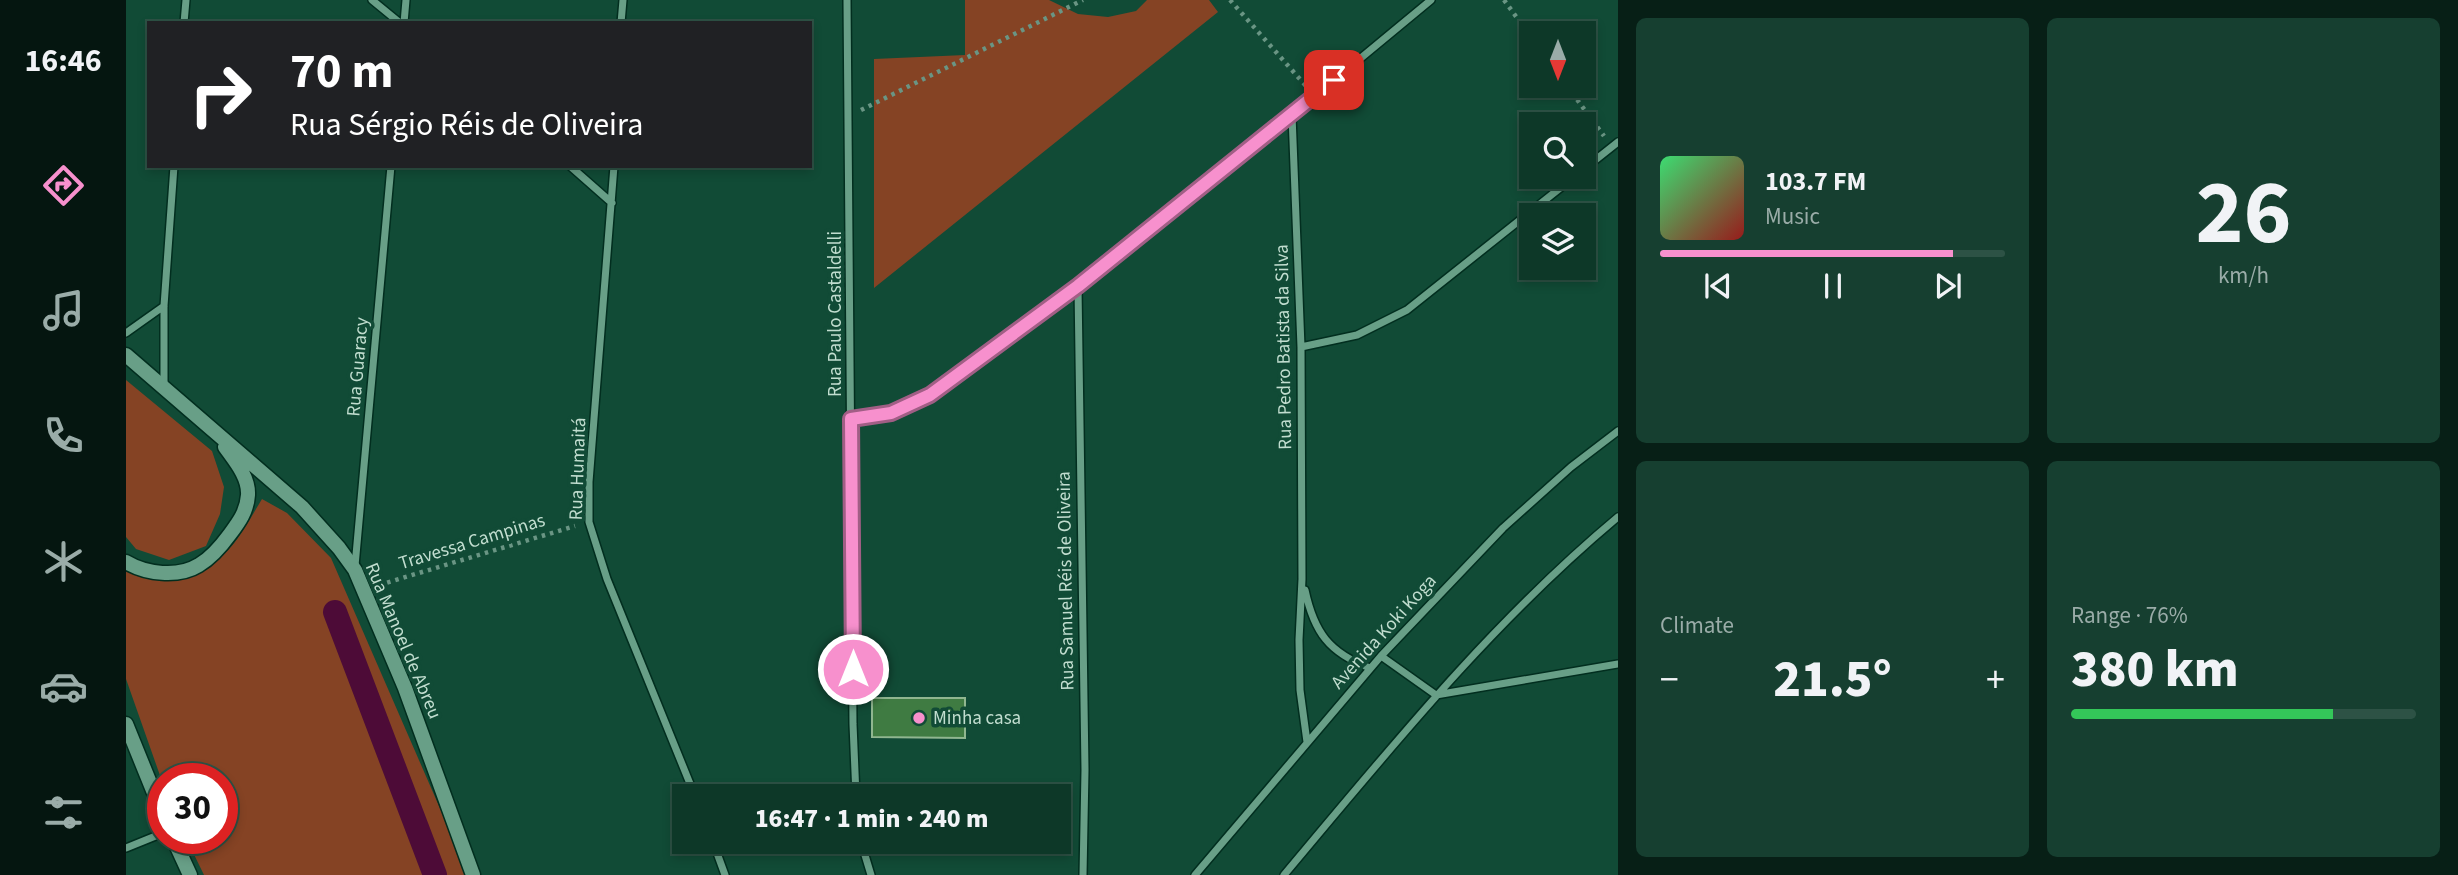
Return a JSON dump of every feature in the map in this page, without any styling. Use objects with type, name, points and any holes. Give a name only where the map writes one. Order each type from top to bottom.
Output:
[{"type":"main road","points":[[126,355],[212,428],[244,475],[248,494],[244,514],[222,545],[198,566],[169,573],[138,570],[126,562]]},
{"type":"main road","name":"Rua Manoel de Abreu","points":[[212,428],[302,507],[355,570],[405,688],[473,875]]},
{"type":"main road","points":[[126,724],[147,776]]},
{"type":"main road","points":[[181,854],[191,875]]},
{"type":"street","points":[[184,21],[186,0]]},
{"type":"street","points":[[372,0],[399,21]]},
{"type":"street","points":[[402,21],[406,0]]},
{"type":"street","points":[[621,21],[623,0]]},
{"type":"street","name":"Rua Paulo Castaldelli","points":[[847,0],[856,784]]},
{"type":"street","points":[[851,419],[891,413],[930,395],[1078,286],[1432,0]]},
{"type":"street","name":"Rua Pedro Batista da Silva","points":[[1292,115],[1301,347],[1300,690],[1307,742]]},
{"type":"street","points":[[1596,159],[1615,144]]},
{"type":"street","points":[[164,386],[164,306],[174,168]]},
{"type":"street","name":"Rua Guaracy","points":[[355,570],[391,168]]},
{"type":"street","points":[[572,168],[612,203]]},
{"type":"street","name":"Rua Humaitá","points":[[614,168],[589,482],[589,522],[607,579],[690,784]]},
{"type":"street","points":[[1301,347],[1357,335],[1408,310],[1559,189]]},
{"type":"street","name":"Rua Samuel Réis de Oliveira","points":[[1078,286],[1085,771],[1083,875]]},
{"type":"street","points":[[126,333],[164,306]]},
{"type":"street","name":"Avenida Koki Koga","points":[[1195,875],[1381,656],[1503,528],[1571,467],[1618,431]]},
{"type":"street","points":[[1284,875],[1436,695],[1574,554],[1618,517]]},
{"type":"street","name":"Rua Pedro Batista da Silva","points":[[1302,579],[1308,607],[1317,628],[1332,648],[1349,661],[1370,668]]},
{"type":"street","points":[[1381,656],[1436,695],[1618,664]]},
{"type":"street","points":[[126,848],[147,839]]},
{"type":"street","points":[[717,854],[725,875]]},
{"type":"street","points":[[865,854],[871,875]]},
{"type":"path","points":[[849,116],[1083,0]]},
{"type":"path","points":[[1230,0],[1315,97]]},
{"type":"path","points":[[1504,0],[1519,21]]},
{"type":"path","points":[[1577,98],[1615,144]]},
{"type":"path","name":"Travessa Campinas","points":[[363,590],[589,522]]},
{"type":"shaded area","points":[[965,0],[1049,0],[1078,14],[1108,17],[1136,11],[1147,0],[1209,0],[1218,12],[874,288],[874,59],[965,55]]},
{"type":"shaded area","points":[[126,380],[212,451],[224,487],[220,514],[206,546],[169,560],[136,549],[126,537]]},
{"type":"shaded area","points":[[262,499],[287,513],[331,558],[469,875],[204,875],[194,854],[238,854],[238,763],[156,763],[126,679],[126,570],[140,576],[168,580],[194,574],[218,560],[243,531]]},
{"type":"building","name":"Minha casa","points":[[872,698],[965,698],[965,738],[872,737]]},
{"type":"waterway","points":[[335,612],[435,875]]},
{"type":"place","name":"Minha casa","points":[[919,718]]},
{"type":"route","points":[[853,669],[851,419],[891,413],[930,395],[1078,286],[1334,80]]}]
